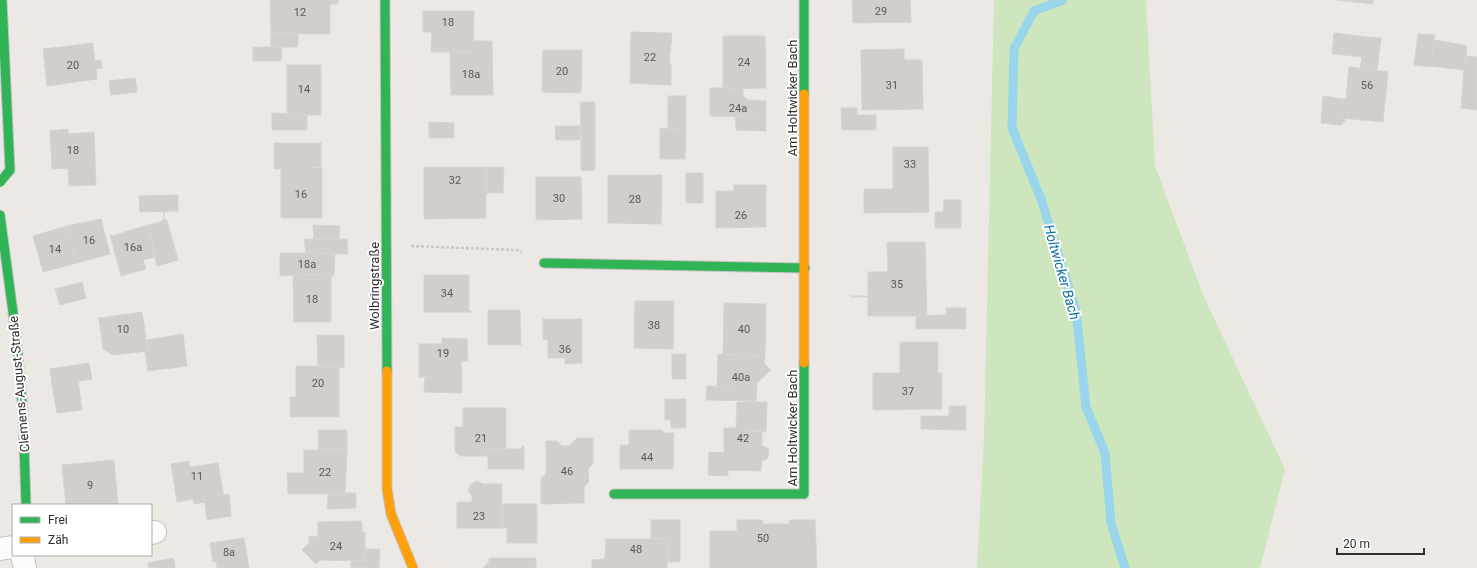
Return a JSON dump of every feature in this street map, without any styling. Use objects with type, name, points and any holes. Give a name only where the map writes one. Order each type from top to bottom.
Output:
[{"type":"street","points":[[0,182],[10,170],[2,0]]},
{"type":"street","name":"Wolbringstraße","points":[[385,0],[387,489],[391,514],[413,568]]},
{"type":"street","name":"Am Holtwicker Bach","points":[[614,494],[804,494],[804,0]]},
{"type":"street","name":"Clemens-August-Straße","points":[[0,215],[16,335],[23,412],[26,504]]},
{"type":"street","points":[[544,263],[805,268]]},
{"type":"street","points":[[0,549],[12,547]]},
{"type":"street","points":[[22,556],[25,568]]},
{"type":"path","points":[[386,245],[517,250],[544,263]]},
{"type":"green space","points":[[994,0],[1146,0],[1155,166],[1204,297],[1285,469],[1260,568],[977,568],[984,437]]},
{"type":"building","points":[[270,0],[338,0],[338,4],[330,4],[330,34],[271,34]]},
{"type":"building","points":[[852,0],[910,0],[911,22],[853,23]]},
{"type":"building","points":[[1337,0],[1373,0],[1373,4]]},
{"type":"building","points":[[423,11],[474,11],[473,52],[431,52],[432,32],[423,32]]},
{"type":"building","points":[[631,32],[672,33],[669,63],[671,64],[671,85],[630,83]]},
{"type":"building","points":[[1334,33],[1367,37],[1365,57],[1332,54]]},
{"type":"building","points":[[271,34],[298,34],[298,47],[271,47]]},
{"type":"building","points":[[1418,34],[1435,35],[1431,67],[1414,65]]},
{"type":"building","points":[[723,36],[765,36],[766,88],[723,89]]},
{"type":"building","points":[[1367,37],[1381,38],[1377,70],[1360,69],[1362,57],[1365,57]]},
{"type":"building","points":[[1434,40],[1465,45],[1467,48],[1464,70],[1431,66]]},
{"type":"building","points":[[474,41],[492,41],[493,95],[451,95],[450,52],[473,52]]},
{"type":"building","points":[[93,43],[95,61],[101,60],[102,68],[96,69],[97,79],[47,86],[43,49]]},
{"type":"building","points":[[253,47],[282,47],[281,61],[253,61]]},
{"type":"building","points":[[904,49],[904,60],[922,60],[923,109],[862,110],[861,50]]},
{"type":"building","points":[[543,50],[582,50],[581,93],[542,92]]},
{"type":"building","points":[[1465,56],[1477,57],[1477,110],[1461,108]]},
{"type":"building","points":[[287,65],[321,65],[321,115],[287,115]]},
{"type":"building","points":[[1349,67],[1388,72],[1383,122],[1341,118],[1343,99],[1346,99]]},
{"type":"building","points":[[135,78],[137,92],[111,95],[109,81]]},
{"type":"building","points":[[710,88],[743,88],[743,96],[748,100],[766,101],[766,117],[710,116]]},
{"type":"building","points":[[668,96],[686,96],[686,129],[668,129]]},
{"type":"building","points":[[1323,96],[1343,99],[1341,118],[1345,119],[1345,122],[1342,122],[1342,125],[1321,123]]},
{"type":"building","points":[[580,102],[595,102],[595,127],[581,126]]},
{"type":"building","points":[[841,108],[857,108],[857,115],[876,115],[876,130],[842,130]]},
{"type":"building","points":[[272,113],[307,115],[307,130],[272,130]]},
{"type":"building","points":[[735,116],[766,117],[766,131],[736,130]]},
{"type":"building","points":[[429,122],[454,123],[454,138],[429,138]]},
{"type":"building","points":[[555,126],[581,126],[580,140],[556,140]]},
{"type":"building","points":[[581,126],[595,127],[595,170],[581,171]]},
{"type":"building","points":[[660,128],[686,129],[685,159],[660,159]]},
{"type":"building","points":[[68,129],[68,134],[94,132],[96,185],[69,186],[68,168],[52,169],[50,131]]},
{"type":"building","points":[[274,143],[321,143],[321,167],[274,169]]},
{"type":"building","points":[[893,147],[928,147],[929,212],[864,213],[864,189],[893,189]]},
{"type":"building","points":[[424,167],[486,167],[486,218],[424,219]]},
{"type":"building","points":[[486,167],[504,167],[503,193],[486,193]]},
{"type":"building","points":[[281,168],[322,168],[322,218],[281,218]]},
{"type":"building","points":[[686,173],[703,173],[703,203],[686,203]]},
{"type":"building","points":[[608,175],[662,175],[661,224],[608,223]]},
{"type":"building","points":[[536,177],[581,177],[582,219],[536,220]]},
{"type":"building","points":[[734,185],[766,185],[766,227],[716,228],[716,191],[734,191]]},
{"type":"building","points":[[178,195],[178,211],[140,212],[139,196]]},
{"type":"building","points":[[944,200],[961,200],[961,228],[935,228],[935,212],[943,212]]},
{"type":"building","points":[[164,211],[164,220],[167,220],[178,260],[157,266],[148,225],[163,221]]},
{"type":"building","points":[[101,219],[110,254],[77,263],[67,226]]},
{"type":"building","points":[[148,225],[156,257],[143,260],[146,269],[121,276],[110,235],[112,236]]},
{"type":"building","points":[[313,225],[340,226],[339,239],[314,239]]},
{"type":"building","points":[[67,226],[77,263],[43,272],[33,236]]},
{"type":"building","points":[[304,239],[347,239],[348,254],[306,253]]},
{"type":"building","points":[[887,242],[925,242],[927,316],[868,316],[868,297],[851,297],[868,296],[868,272],[888,272]]},
{"type":"building","points":[[280,253],[335,253],[334,276],[280,276]]},
{"type":"building","points":[[331,274],[331,322],[294,322],[293,275]]},
{"type":"building","points":[[424,275],[469,275],[469,310],[472,312],[424,312]]},
{"type":"building","points":[[82,282],[86,298],[60,305],[55,289]]},
{"type":"building","points":[[635,301],[674,301],[673,349],[634,348]]},
{"type":"building","points":[[724,303],[766,304],[765,356],[723,355]]},
{"type":"building","points":[[946,308],[966,308],[966,329],[916,329],[916,316],[946,315]]},
{"type":"building","points":[[488,310],[504,310],[504,345],[488,345]]},
{"type":"building","points":[[504,310],[520,310],[521,345],[504,345]]},
{"type":"building","points":[[142,312],[148,351],[113,355],[103,349],[99,318]]},
{"type":"building","points":[[543,319],[582,319],[582,363],[565,364],[565,358],[548,358],[548,340],[543,339]]},
{"type":"building","points":[[183,334],[187,366],[148,371],[145,351],[148,351],[147,340]]},
{"type":"building","points":[[317,335],[344,335],[344,368],[318,366]]},
{"type":"building","points":[[442,338],[467,339],[468,361],[461,361],[462,376],[419,377],[419,344],[442,344]]},
{"type":"building","points":[[900,342],[938,342],[938,373],[942,373],[942,409],[873,410],[873,373],[900,373]]},
{"type":"building","points":[[672,354],[686,354],[686,379],[672,379]]},
{"type":"building","points":[[718,354],[765,356],[764,363],[771,370],[756,384],[757,388],[717,387]]},
{"type":"building","points":[[89,363],[92,379],[52,385],[50,369]]},
{"type":"building","points":[[296,366],[339,366],[339,417],[290,417],[290,397],[296,397]]},
{"type":"building","points":[[425,376],[462,376],[462,393],[424,392]]},
{"type":"building","points":[[78,381],[82,410],[57,413],[52,385]]},
{"type":"building","points":[[707,386],[757,388],[756,401],[706,400]]},
{"type":"building","points":[[665,399],[686,399],[686,428],[671,428],[671,420],[665,420]]},
{"type":"building","points":[[737,402],[746,402],[745,431],[762,431],[762,446],[768,448],[769,455],[766,460],[762,460],[761,471],[728,470],[728,476],[708,475],[709,452],[724,453],[724,428],[736,428]]},
{"type":"building","points":[[746,402],[767,402],[766,432],[745,431]]},
{"type":"building","points":[[949,406],[966,406],[966,430],[921,429],[921,416],[949,416]]},
{"type":"building","points":[[463,408],[506,408],[506,449],[488,449],[488,456],[460,456],[455,452],[455,427],[463,427]]},
{"type":"building","points":[[318,430],[347,430],[347,450],[319,450]]},
{"type":"building","points":[[629,430],[663,430],[663,433],[674,433],[673,469],[620,469],[620,445],[629,445]]},
{"type":"building","points":[[577,438],[593,438],[593,464],[588,469],[589,482],[584,487],[584,503],[541,504],[541,478],[546,474],[546,441],[557,441],[562,446],[569,446]]},
{"type":"building","points":[[522,446],[524,447],[524,469],[488,469],[488,449],[522,449]]},
{"type":"building","points":[[304,450],[347,450],[345,494],[288,494],[287,473],[304,473]]},
{"type":"building","points":[[114,460],[118,504],[66,504],[62,465]]},
{"type":"building","points":[[189,461],[190,467],[218,463],[223,494],[204,497],[205,502],[194,504],[193,499],[177,502],[171,464]]},
{"type":"building","points":[[477,481],[483,484],[502,484],[502,528],[457,528],[457,502],[472,502],[472,496],[468,490],[471,484]]},
{"type":"building","points":[[356,493],[356,508],[327,509],[328,494]]},
{"type":"building","points":[[229,494],[231,516],[207,520],[204,497]]},
{"type":"building","points":[[502,504],[537,504],[537,543],[507,543],[507,528],[502,528]]},
{"type":"building","points":[[651,520],[680,520],[680,562],[667,562],[667,539],[651,538]]},
{"type":"building","points":[[737,520],[763,520],[763,524],[789,524],[789,520],[815,520],[817,568],[710,568],[710,531],[737,531]]},
{"type":"building","points":[[362,521],[362,532],[365,532],[365,561],[320,560],[316,564],[302,550],[309,543],[309,536],[318,537],[318,522]]},
{"type":"building","points":[[244,538],[249,568],[217,568],[216,561],[213,562],[210,543]]},
{"type":"building","points":[[606,539],[667,539],[667,568],[592,568],[592,560],[605,559]]},
{"type":"building","points":[[365,549],[380,549],[379,568],[351,568],[351,560],[365,561]]},
{"type":"building","points":[[174,558],[175,568],[149,568],[148,563]]},
{"type":"building","points":[[489,558],[536,558],[536,568],[483,568],[489,562]]},
{"type":"waterway","name":"Holtwicker Bach","points":[[1063,0],[1034,11],[1014,49],[1012,128],[1041,199],[1076,311],[1086,407],[1105,453],[1111,523],[1125,568]]},
{"type":"traffic: fast","points":[[0,182],[10,170],[2,0]]},
{"type":"traffic: fast","points":[[385,0],[387,371]]},
{"type":"traffic: fast","points":[[804,0],[804,94]]},
{"type":"traffic: fast","points":[[0,215],[16,335],[23,412],[26,504]]},
{"type":"traffic: fast","points":[[544,263],[805,268]]},
{"type":"traffic: fast","points":[[614,494],[804,494],[804,363]]},
{"type":"traffic: slow","points":[[804,94],[804,363]]},
{"type":"traffic: slow","points":[[387,371],[387,489],[391,514],[413,568]]}]
